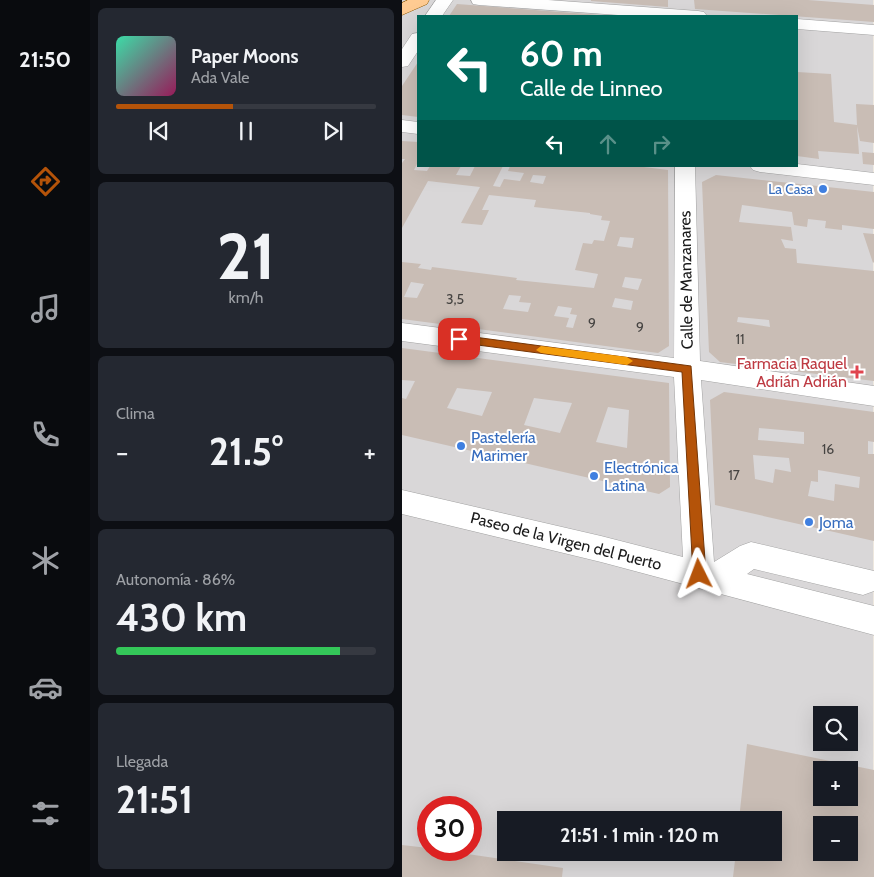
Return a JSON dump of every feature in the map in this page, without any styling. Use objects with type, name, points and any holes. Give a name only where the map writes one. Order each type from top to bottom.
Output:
[{"type":"main road","points":[[402,10],[421,0]]},
{"type":"street","points":[[435,15],[445,0]]},
{"type":"street","points":[[479,0],[686,12]]},
{"type":"street","points":[[798,24],[874,30]]},
{"type":"street","points":[[402,62],[417,40]]},
{"type":"street","points":[[402,126],[417,128]]},
{"type":"street","name":"Calle de Manzanares","points":[[685,167],[687,369],[707,576]]},
{"type":"street","points":[[769,167],[874,179]]},
{"type":"street","points":[[402,332],[687,369],[874,396]]},
{"type":"street","name":"Paseo de la Virgen del Puerto","points":[[408,499],[874,621]]},
{"type":"street","points":[[707,576],[751,555],[863,581]]},
{"type":"shaded area","points":[[402,0],[873,0],[873,877],[402,877]]},
{"type":"building","points":[[668,0],[668,7],[591,1]]},
{"type":"building","points":[[694,0],[808,0],[874,5],[874,22],[798,15],[695,9]]},
{"type":"building","points":[[457,4],[601,15],[450,15]]},
{"type":"building","points":[[417,64],[417,117],[402,115],[402,86]]},
{"type":"building","points":[[798,72],[831,74],[834,122],[857,125],[856,104],[874,105],[874,143],[860,141],[857,126],[859,154],[818,151],[819,159],[798,156]]},
{"type":"building","points":[[402,141],[417,142],[417,164],[414,170],[427,171],[429,167],[460,167],[456,175],[470,176],[474,167],[502,167],[493,186],[500,187],[504,179],[520,181],[524,173],[508,171],[510,167],[644,167],[668,170],[669,346],[658,353],[402,319],[402,262],[421,264],[418,268],[431,270],[432,267],[517,278],[516,280],[594,288],[598,274],[575,270],[583,243],[592,244],[594,240],[604,241],[610,221],[601,220],[602,216],[590,213],[534,207],[536,200],[489,195],[482,210],[489,210],[482,225],[461,223],[480,187],[428,181],[402,228],[402,163],[405,159],[402,159]],"holes":[[[533,175],[546,176],[543,184],[530,182]],[[620,237],[634,238],[632,248],[617,246]],[[625,277],[642,279],[638,290],[622,287]],[[411,282],[424,284],[417,298],[404,297]],[[509,295],[521,296],[519,302],[531,303],[528,312],[503,309]],[[615,298],[633,301],[631,310],[612,307]],[[558,306],[572,308],[570,314],[577,315],[573,328],[566,327],[569,318],[554,316]]]},
{"type":"building","points":[[862,152],[874,153],[874,165],[863,164]]},
{"type":"building","points":[[716,175],[874,192],[874,229],[842,225],[842,230],[825,228],[826,221],[808,219],[807,227],[794,225],[792,212],[742,205],[739,222],[791,227],[793,241],[781,239],[785,248],[796,249],[797,263],[874,271],[874,381],[720,362],[709,352],[702,182]],"holes":[[[738,317],[769,320],[770,327],[737,322]]]},
{"type":"building","points":[[863,233],[874,234],[873,263]]},
{"type":"building","points":[[402,348],[669,383],[670,487],[659,494],[402,435],[402,398],[406,399],[415,381],[402,380]],"holes":[[[457,388],[492,392],[482,416],[447,408]],[[534,398],[572,403],[560,433],[524,425]],[[608,407],[629,410],[627,448],[596,442]]]},
{"type":"building","points":[[724,392],[874,412],[874,442],[868,441],[868,454],[874,454],[874,541],[715,505],[710,400]],"holes":[[[759,428],[804,432],[804,444],[758,440]],[[753,455],[789,458],[791,472],[775,469],[773,483],[755,479]],[[818,470],[860,477],[859,488],[835,484],[834,501],[808,496],[811,481],[818,482]]]},
{"type":"building","points":[[747,744],[830,761],[813,761],[813,806],[858,806],[858,767],[874,770],[874,877],[733,877],[735,861],[782,861],[782,811],[740,811]]},
{"type":"building","points":[[402,845],[417,847],[417,861],[482,861],[482,856],[497,858],[497,861],[515,861],[563,868],[562,877],[402,877]]},
{"type":"slow traffic","points":[[541,350],[627,361]]},
{"type":"place","name":"La Casa","points":[[823,189]]},
{"type":"place","name":"Farmacia Raquel Adrián Adrián","points":[[857,372]]},
{"type":"place","name":"Pastelería Marimer","points":[[461,446]]},
{"type":"place","name":"Electrónica Latina","points":[[594,476]]},
{"type":"place","name":"Joma","points":[[809,522]]},
{"type":"route","points":[[459,339],[687,369],[699,574]]}]
